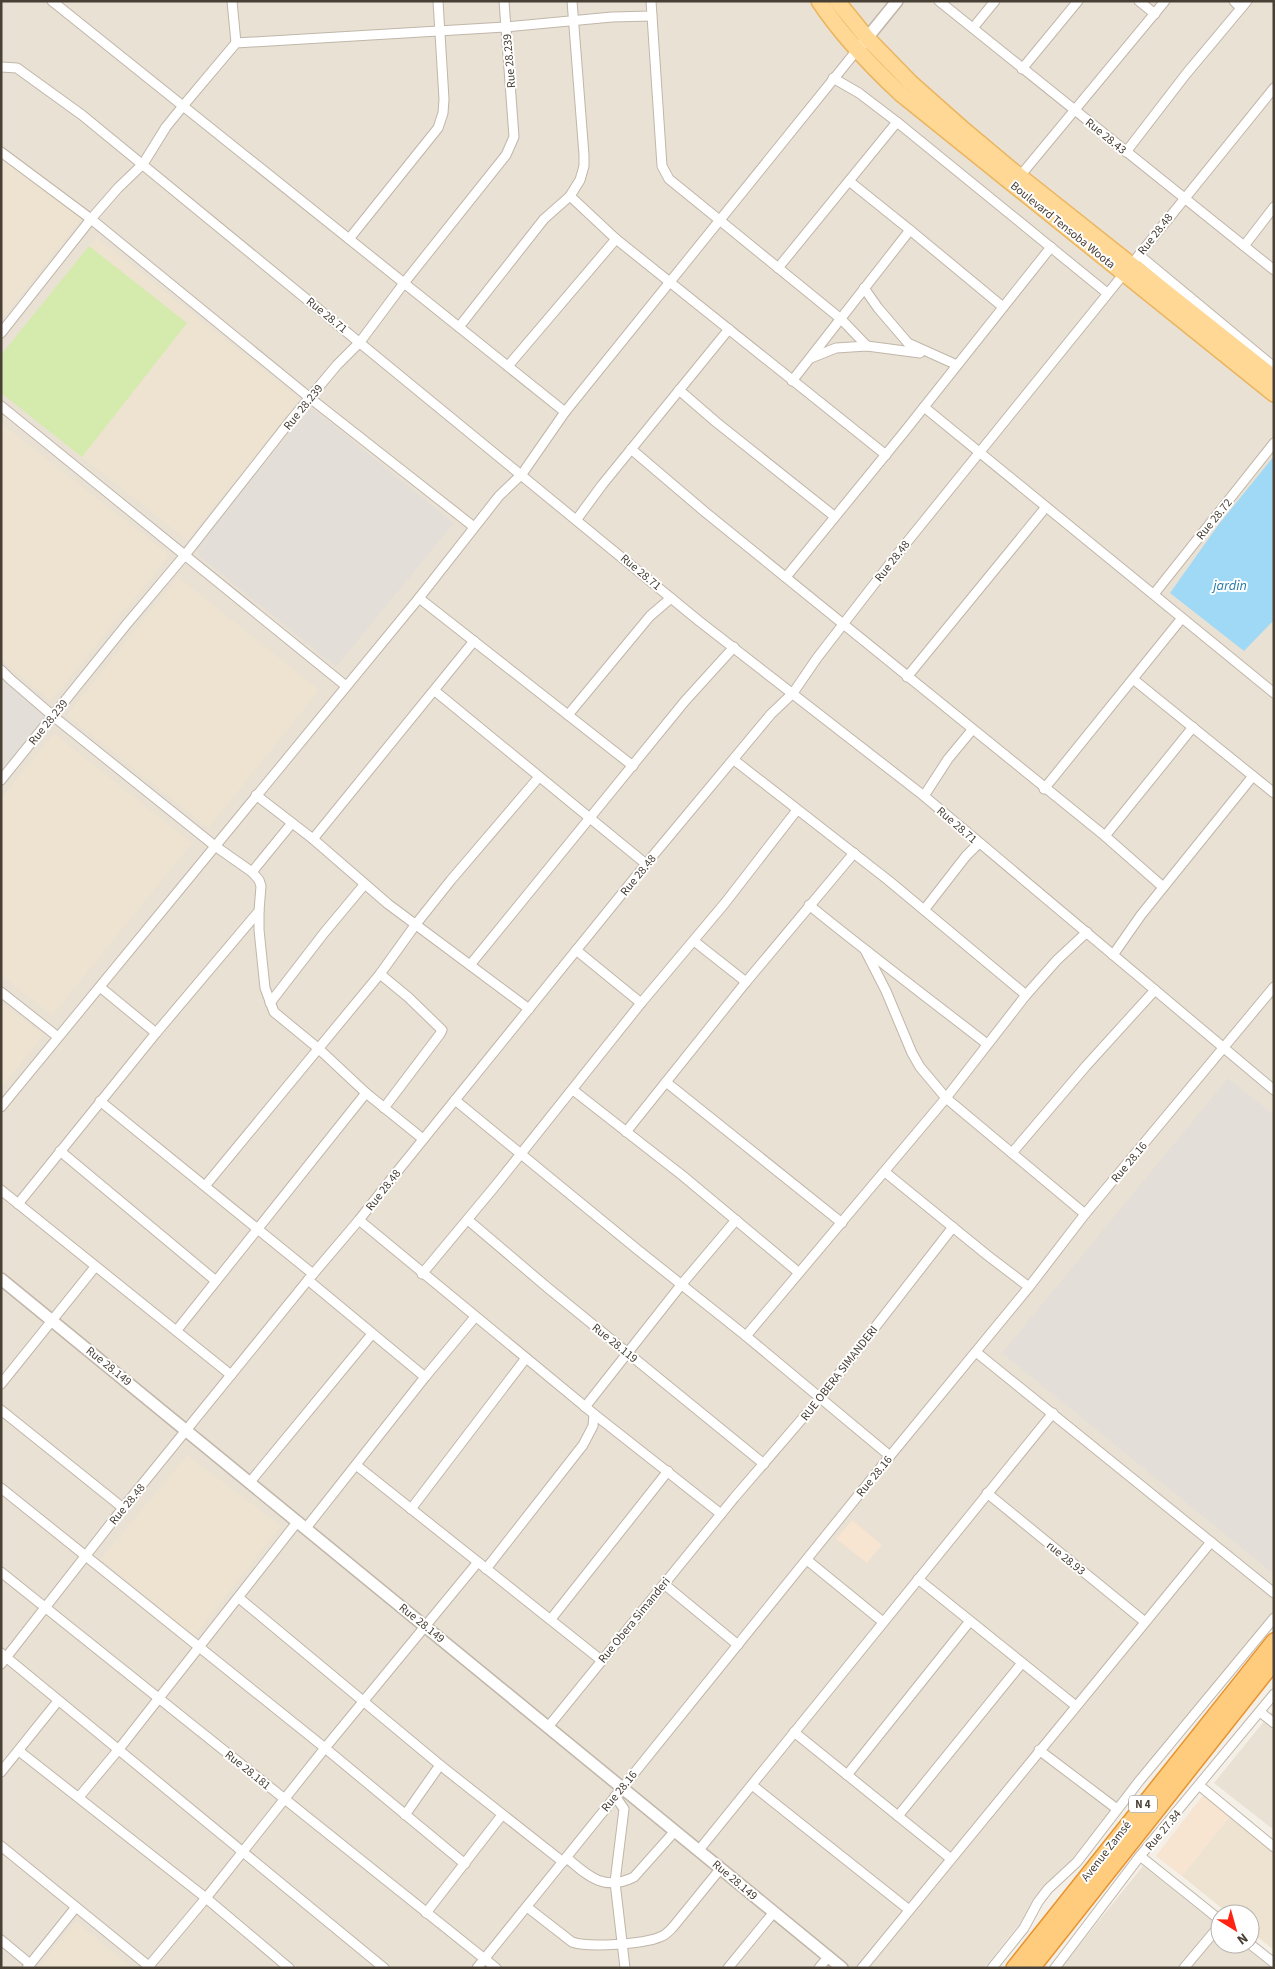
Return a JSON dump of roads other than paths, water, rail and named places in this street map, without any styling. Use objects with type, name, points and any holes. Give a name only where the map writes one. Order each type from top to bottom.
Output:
[{"type":"highway","name":"Avenue Zamsé","points":[[1014,1968],[1274,1641]]},
{"type":"highway","name":"Avenue Zamsé","points":[[1032,1968],[1274,1662]]},
{"type":"main road","points":[[819,1],[832,21],[862,44]]},
{"type":"main road","points":[[837,1],[862,44]]},
{"type":"main road","name":"Boulevard Tensoba Woota","points":[[862,44],[1020,176],[1274,378]]},
{"type":"main road","name":"Boulevard Tensoba Woota","points":[[862,44],[901,94],[1131,264],[1274,394]]},
{"type":"street","points":[[52,1],[565,412]]},
{"type":"street","points":[[232,1],[236,44]]},
{"type":"street","points":[[349,239],[438,128],[444,113],[438,31],[438,1]]},
{"type":"street","name":"Rue 28.239","points":[[1,780],[185,555],[337,364],[360,342],[404,283],[506,156],[514,136],[504,1]]},
{"type":"street","points":[[459,327],[544,219],[570,196],[580,180],[584,166],[572,1]]},
{"type":"street","points":[[651,1],[662,166],[670,179],[841,319],[867,346]]},
{"type":"street","points":[[1,1107],[419,598],[499,496],[522,474],[565,412],[897,1]]},
{"type":"street","name":"Rue 28.43","points":[[939,1],[1274,270]]},
{"type":"street","points":[[973,28],[995,1]]},
{"type":"street","points":[[1022,69],[1078,1]]},
{"type":"street","points":[[1139,1],[1155,14]]},
{"type":"street","points":[[1020,176],[1164,1]]},
{"type":"street","points":[[1126,152],[1186,74],[1244,4],[1234,1]]},
{"type":"street","points":[[1,332],[91,219],[142,164],[182,106],[236,44],[652,16]]},
{"type":"street","name":"Rue 28.71","points":[[1,67],[17,68],[82,115],[671,598],[924,796],[1274,1090]]},
{"type":"street","points":[[833,78],[859,93],[897,122],[1107,293]]},
{"type":"street","name":"Rue 28.48","points":[[3,1658],[646,864],[771,714],[793,693],[898,552],[1274,88]]},
{"type":"street","points":[[778,268],[897,122]]},
{"type":"street","points":[[1,152],[91,219],[310,398],[474,527]]},
{"type":"street","points":[[849,181],[1003,307]]},
{"type":"street","points":[[570,196],[616,239],[886,455]]},
{"type":"street","points":[[1244,246],[1274,207]]},
{"type":"street","points":[[792,381],[910,230]]},
{"type":"street","points":[[508,366],[616,239]]},
{"type":"street","points":[[786,577],[834,516],[886,455],[1050,247]]},
{"type":"street","points":[[1131,264],[1274,367]]},
{"type":"street","points":[[864,288],[878,308],[908,343],[928,354],[956,365]]},
{"type":"street","points":[[577,520],[602,484],[729,329]]},
{"type":"street","points":[[810,359],[836,348],[867,346],[928,354]]},
{"type":"street","points":[[679,390],[834,516]]},
{"type":"street","points":[[1,406],[346,686]]},
{"type":"street","points":[[924,407],[1274,693]]},
{"type":"street","name":"Rue 28.72","points":[[1154,594],[1274,443]]},
{"type":"street","points":[[631,449],[843,625],[1044,789],[1105,836],[1163,887]]},
{"type":"street","points":[[907,677],[1046,507]]},
{"type":"street","points":[[419,598],[633,766]]},
{"type":"street","points":[[568,715],[650,616],[671,598]]},
{"type":"street","points":[[1044,789],[1182,618]]},
{"type":"street","points":[[313,839],[474,641]]},
{"type":"street","points":[[470,965],[685,701],[734,647]]},
{"type":"street","points":[[1,670],[10,680],[215,846],[252,872],[259,880],[261,886],[259,910],[262,959],[265,988],[270,1004],[278,1016],[319,1049],[366,1093],[423,1139]]},
{"type":"street","points":[[1133,679],[1274,793]]},
{"type":"street","points":[[435,691],[646,864]]},
{"type":"street","points":[[1105,836],[1193,727]]},
{"type":"street","points":[[924,796],[948,759],[972,730]]},
{"type":"street","points":[[734,760],[854,853],[1026,995]]},
{"type":"street","points":[[1113,955],[1141,915],[1253,776]]},
{"type":"street","points":[[205,1186],[380,974],[416,924],[539,777]]},
{"type":"street","points":[[256,795],[313,839],[388,904],[529,1009]]},
{"type":"street","points":[[422,1274],[694,941],[797,810]]},
{"type":"street","points":[[252,872],[292,823]]},
{"type":"street","points":[[924,910],[966,856],[979,843]]},
{"type":"street","points":[[626,1132],[746,982],[854,853]]},
{"type":"street","points":[[270,1004],[324,933],[364,885]]},
{"type":"street","points":[[809,905],[987,1044]]},
{"type":"street","points":[[18,1204],[156,1033],[259,910]]},
{"type":"street","points":[[746,1336],[798,1272],[885,1172],[915,1132],[946,1098],[1026,995],[1057,960],[1086,932]]},
{"type":"street","points":[[694,941],[746,982]]},
{"type":"street","points":[[576,950],[642,1003]]},
{"type":"street","points":[[865,950],[886,991],[912,1054],[920,1067],[946,1098],[1085,1214]]},
{"type":"street","points":[[380,974],[408,997],[442,1030],[384,1108]]},
{"type":"street","points":[[100,987],[156,1033]]},
{"type":"street","name":"Rue 28.16","points":[[477,1968],[890,1456],[1029,1287],[1085,1214],[1274,987]]},
{"type":"street","points":[[1012,1153],[1086,1066],[1155,990]]},
{"type":"street","points":[[1,992],[58,1037]]},
{"type":"street","points":[[666,1082],[842,1223]]},
{"type":"street","points":[[573,1090],[798,1272]]},
{"type":"street","points":[[177,1330],[366,1093]]},
{"type":"street","points":[[455,1100],[746,1336],[890,1456]]},
{"type":"street","points":[[100,1102],[258,1229],[372,1334],[424,1377]]},
{"type":"street","points":[[60,1151],[216,1281]]},
{"type":"street","points":[[885,1172],[1029,1287]]},
{"type":"street","points":[[1,1190],[231,1375]]},
{"type":"street","points":[[359,1220],[422,1274],[594,1414],[721,1514]]},
{"type":"street","name":"Rue 28.119","points":[[468,1220],[764,1464]]},
{"type":"street","points":[[585,1406],[681,1285],[736,1220]]},
{"type":"street","name":"RUE OBERA SIMANDERI","points":[[721,1514],[820,1398],[953,1227]]},
{"type":"street","points":[[1,1384],[95,1267]]},
{"type":"street","name":"Rue 28.149","points":[[1,1279],[548,1727],[619,1791],[675,1830],[842,1968]]},
{"type":"street","points":[[79,1797],[239,1598],[302,1524],[356,1465],[424,1377],[475,1317]]},
{"type":"street","points":[[250,1482],[372,1334]]},
{"type":"street","points":[[976,1352],[1274,1593]]},
{"type":"street","points":[[410,1509],[526,1358]]},
{"type":"street","points":[[1,1410],[123,1508]]},
{"type":"street","points":[[699,1850],[1053,1413]]},
{"type":"street","points":[[486,1570],[583,1445],[593,1426],[594,1414]]},
{"type":"street","points":[[356,1465],[601,1660]]},
{"type":"street","points":[[551,1619],[668,1471]]},
{"type":"street","points":[[1,1488],[325,1748],[466,1864]]},
{"type":"street","name":"rue 28.93","points":[[988,1493],[1145,1622]]},
{"type":"street","name":"Rue Obera Simanderi","points":[[548,1727],[721,1514]]},
{"type":"street","points":[[862,1968],[950,1858],[1211,1542]]},
{"type":"street","points":[[807,1560],[883,1622]]},
{"type":"street","points":[[1,1846],[150,1967],[325,1748],[478,1562]]},
{"type":"street","name":"Rue 28.181","points":[[1,1572],[496,1968]]},
{"type":"street","points":[[918,1579],[1076,1706]]},
{"type":"street","points":[[664,1584],[738,1645]]},
{"type":"street","points":[[239,1598],[502,1815],[591,1878],[599,1881],[614,1882],[634,1877],[675,1830]]},
{"type":"street","points":[[992,1968],[1024,1928],[1038,1902],[1048,1889],[1077,1862],[1117,1809],[1274,1618]]},
{"type":"street","points":[[847,1775],[970,1621]]},
{"type":"street","points":[[3,1658],[119,1749],[384,1968]]},
{"type":"street","points":[[898,1816],[1022,1663]]},
{"type":"street","name":"Rue 27.84","points":[[1055,1968],[1140,1856],[1200,1786],[1274,1694]]},
{"type":"street","points":[[1,1772],[58,1701]]},
{"type":"street","points":[[1260,1712],[1274,1723]]},
{"type":"street","points":[[794,1732],[950,1858]]},
{"type":"street","points":[[1040,1750],[1117,1809]]},
{"type":"street","points":[[19,1751],[206,1898],[289,1968]]},
{"type":"street","points":[[405,1814],[440,1765]]},
{"type":"street","points":[[752,1785],[908,1910]]},
{"type":"street","points":[[1200,1786],[1274,1847]]},
{"type":"street","points":[[619,1791],[624,1815],[614,1882],[625,1968]]},
{"type":"street","points":[[426,1913],[466,1864],[502,1815]]},
{"type":"street","points":[[1140,1856],[1210,1912]]},
{"type":"street","points":[[527,1907],[572,1942],[580,1945],[621,1944],[658,1938],[666,1934],[721,1868]]},
{"type":"street","points":[[1,1940],[29,1966],[76,1907]]},
{"type":"street","points":[[728,1968],[774,1912]]},
{"type":"street","points":[[1184,1968],[1210,1937]]},
{"type":"street","points":[[1260,1952],[1274,1963]]},
{"type":"street","points":[[819,1968],[828,1956]]},
{"type":"water","name":"jardin","points":[[1274,456],[1274,620],[1244,651],[1170,593],[1219,524]]}]
